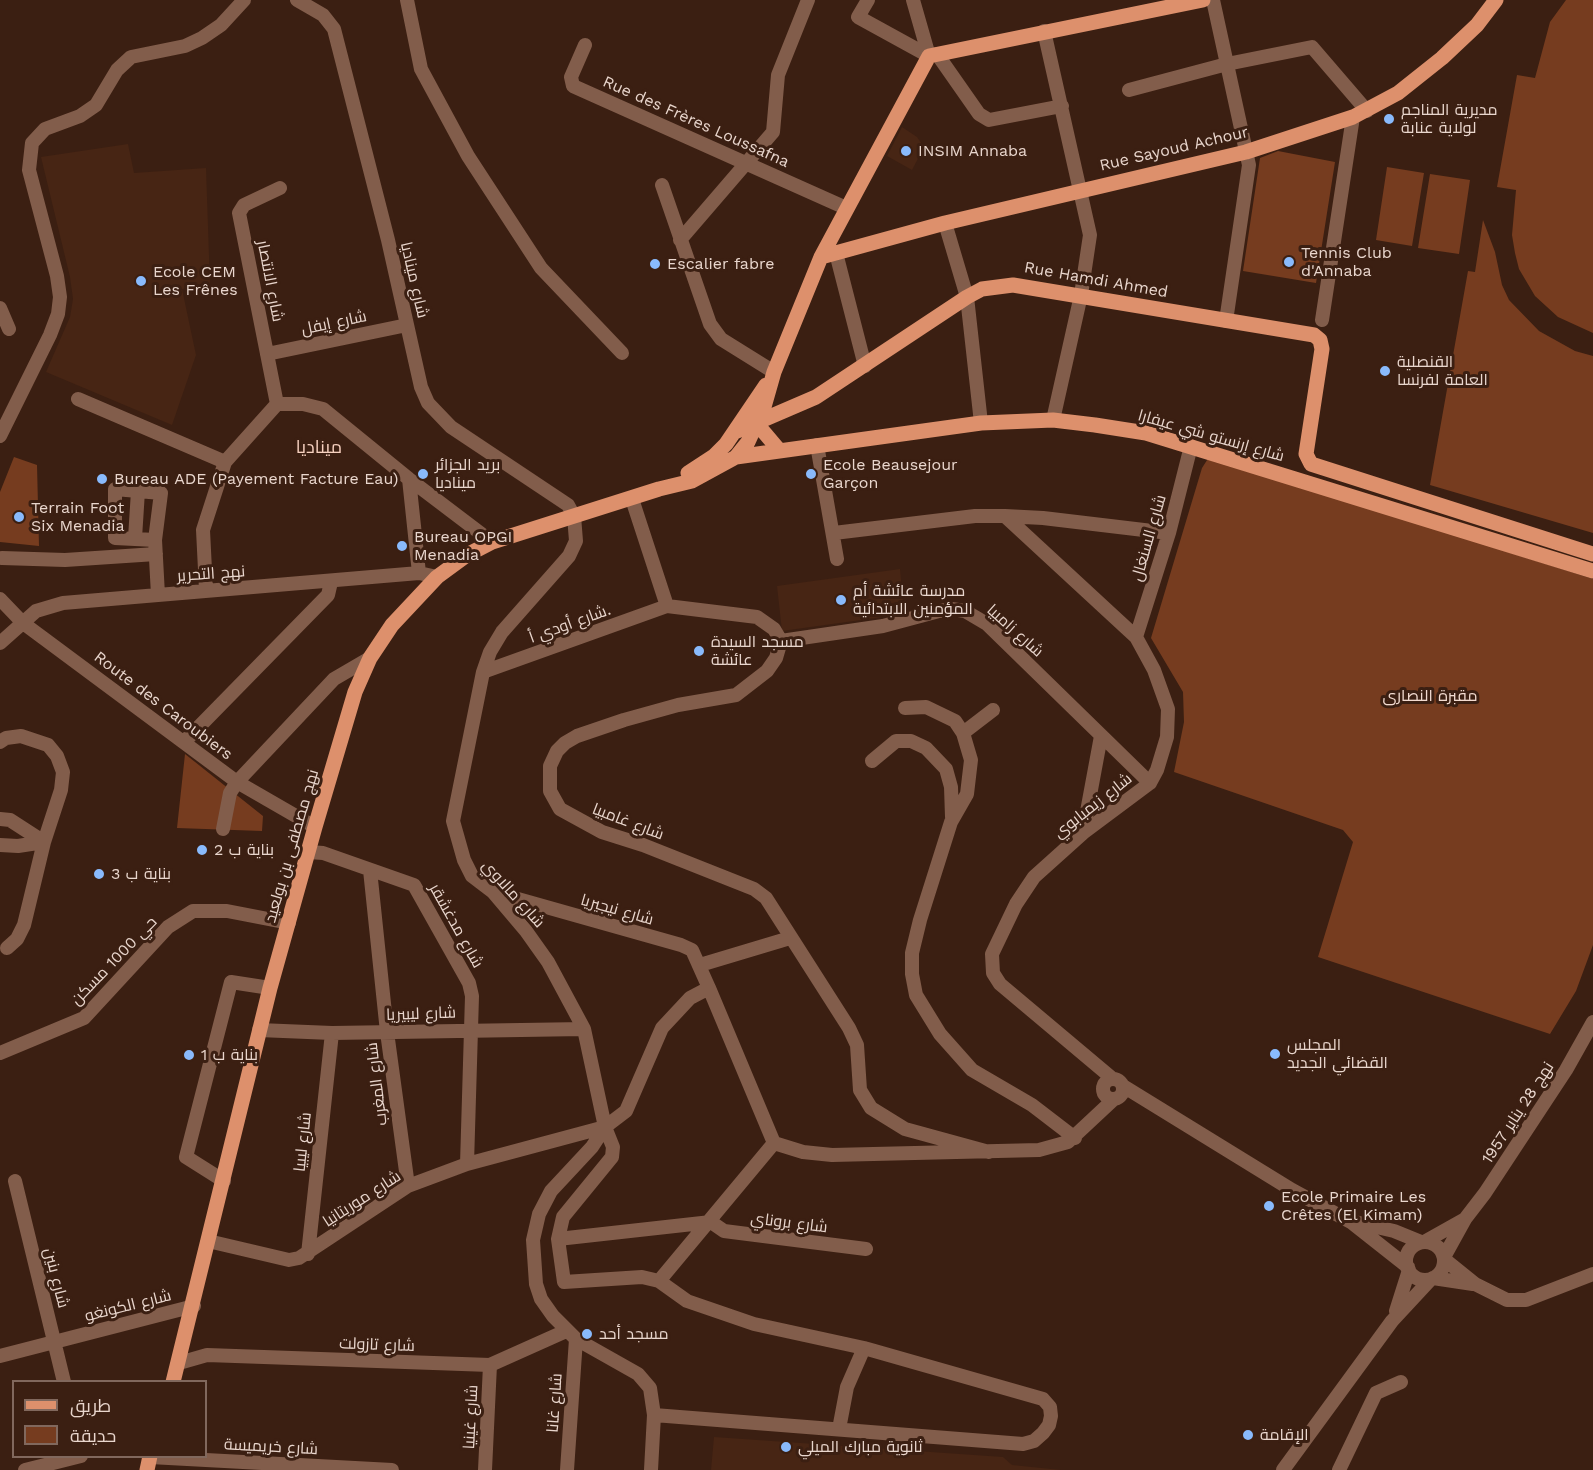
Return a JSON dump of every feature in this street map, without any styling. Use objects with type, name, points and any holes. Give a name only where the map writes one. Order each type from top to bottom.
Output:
[{"type":"main road","points":[[774,372],[829,255],[846,208],[933,55],[1203,0]]},
{"type":"main road","name":"Rue Sayoud Achour","points":[[829,255],[945,223],[1246,152],[1360,114],[1398,93],[1442,58],[1477,25],[1496,0]]},
{"type":"main road","name":"Rue Hamdi Ahmed","points":[[757,424],[816,397],[982,289],[1013,285],[1081,295],[1226,321],[1310,333],[1320,340]]},
{"type":"main road","name":"شارع إرنستو شي عيفارا","points":[[1320,340],[1322,348],[1306,454],[1311,464],[1569,556],[1593,571]]},
{"type":"main road","name":"نهج مصطفى بن بولعيد","points":[[174,1380],[194,1306],[270,988],[355,692],[370,658],[392,625],[437,577],[467,555],[492,542],[659,489],[692,481],[736,457],[757,424],[774,372]]},
{"type":"main road","name":"نهج مصطفى بن بولعيد","points":[[659,489],[702,466],[737,431],[774,372]]},
{"type":"main road","name":"شارع إرنستو شي عيفارا","points":[[736,457],[981,423],[1053,420],[1146,433],[1569,556],[1593,555]]},
{"type":"main road","points":[[737,431],[757,424],[779,450]]},
{"type":"street","points":[[0,436],[50,335],[58,314],[60,297],[57,276],[28,170],[32,143],[45,129],[80,116],[96,105],[117,70],[131,57],[185,46],[202,38],[221,26],[244,0]]},
{"type":"street","name":"شارع ميناديا","points":[[297,0],[323,15],[334,29],[421,387],[439,416],[568,505],[574,516]]},
{"type":"street","points":[[406,0],[422,69],[468,156],[541,268],[622,353]]},
{"type":"street","points":[[680,240],[773,132],[778,75],[808,0]]},
{"type":"street","points":[[868,0],[858,17],[933,55]]},
{"type":"street","points":[[913,0],[933,55],[979,114],[989,120],[1062,106]]},
{"type":"street","points":[[1213,0],[1246,152],[1248,181],[1226,321]]},
{"type":"street","points":[[1044,31],[1090,235],[1081,295],[1053,420]]},
{"type":"street","name":"Rue des Frères Loussafna","points":[[585,45],[571,77],[573,86],[846,208]]},
{"type":"street","points":[[1129,90],[1227,64],[1312,47],[1360,114],[1322,320]]},
{"type":"street","points":[[662,185],[710,324],[721,339],[774,372]]},
{"type":"street","name":"شارع الانتصار","points":[[277,404],[239,213],[244,205],[280,188]]},
{"type":"street","points":[[945,223],[967,297],[981,423]]},
{"type":"street","points":[[829,255],[865,366]]},
{"type":"street","points":[[0,308],[9,328]]},
{"type":"street","name":"شارع إيفل","points":[[267,354],[407,325]]},
{"type":"street","points":[[78,399],[225,462]]},
{"type":"street","points":[[206,591],[203,530],[225,462],[277,404],[303,404],[323,409],[409,479],[492,542]]},
{"type":"street","points":[[817,445],[837,559]]},
{"type":"street","name":"شارع السنغال","points":[[1136,637],[1169,533],[1191,446]]},
{"type":"street","points":[[409,479],[419,573]]},
{"type":"street","points":[[155,547],[135,538],[115,538],[115,489],[161,493],[155,547],[158,595]]},
{"type":"street","points":[[135,538],[138,491]]},
{"type":"street","points":[[632,498],[667,606],[757,617],[774,629],[781,641]]},
{"type":"street","name":"شارع مالاوي","points":[[558,1239],[562,1217],[571,1203],[612,1157],[613,1147],[605,1127],[584,1029],[548,962],[526,931],[493,892],[472,876],[460,850],[453,821],[483,672],[490,652],[502,632],[569,556],[576,541],[574,516]]},
{"type":"street","points":[[834,533],[975,516],[1043,518],[1169,533]]},
{"type":"street","name":"شارع زيمبابوي","points":[[1005,516],[1136,637],[1154,670],[1169,716],[1163,753],[1150,783],[1083,833],[1034,876],[1024,890],[992,954],[991,964],[1000,984],[1085,1055],[1112,1089]]},
{"type":"street","points":[[2,558],[65,560],[155,547]]},
{"type":"street","name":"نهج التحرير","points":[[0,643],[36,611],[63,603],[419,573],[437,577]]},
{"type":"street","points":[[185,741],[328,595],[331,582]]},
{"type":"street","name":"Route des Caroubiers","points":[[0,599],[23,623],[185,741],[237,782],[315,827]]},
{"type":"street","name":"شارع أودي أ.","points":[[483,672],[667,606]]},
{"type":"street","name":"شارع زامبيا","points":[[781,641],[883,626],[946,610],[965,611],[987,624],[1150,783]]},
{"type":"street","name":"شارع غامبيا","points":[[781,641],[777,658],[767,671],[736,694],[678,705],[577,736],[557,751],[550,766],[550,791],[560,808],[575,819],[602,832],[643,845],[754,889],[766,898],[857,1045],[860,1090],[871,1108],[905,1129],[989,1152]]},
{"type":"street","points":[[223,829],[230,793],[237,782],[334,679],[370,658]]},
{"type":"street","points":[[905,708],[926,707],[942,712],[955,721],[970,751],[970,777],[967,794],[951,822],[912,953],[912,974],[916,995],[945,1040],[972,1070],[1032,1105],[1075,1138]]},
{"type":"street","points":[[963,733],[993,710]]},
{"type":"street","points":[[1083,833],[1101,736]]},
{"type":"street","points":[[0,742],[6,738],[34,739],[48,745],[57,756],[63,772],[61,790],[44,842],[24,925],[16,939],[2,948]]},
{"type":"street","points":[[872,761],[896,741],[911,741],[926,748],[946,769],[951,787],[951,822]]},
{"type":"street","points":[[0,819],[10,820],[44,842]]},
{"type":"street","points":[[0,845],[18,846],[44,842]]},
{"type":"street","name":"شارع مدغشقر","points":[[309,852],[323,854],[414,885],[469,983],[472,996],[472,1029],[467,1164]]},
{"type":"street","name":"شارع المغرب","points":[[370,870],[387,1032],[408,1186]]},
{"type":"street","name":"شارع نيجيريا","points":[[493,892],[681,945],[692,950],[709,988]]},
{"type":"street","name":"حي 1000 مسكن","points":[[0,1053],[84,1018],[168,927],[193,911],[227,910],[289,923]]},
{"type":"street","points":[[700,965],[790,938]]},
{"type":"street","points":[[224,1181],[186,1156],[231,982],[270,988]]},
{"type":"street","points":[[651,1470],[654,1415],[650,1388],[638,1374],[571,1335],[541,1299],[536,1284],[533,1240],[539,1214],[551,1191],[592,1147],[605,1127],[626,1111],[662,1028],[690,998],[709,988],[774,1143]]},
{"type":"street","name":"نهج 28 يناير 1957","points":[[1444,1258],[1465,1219],[1485,1194],[1566,1070],[1593,1022]]},
{"type":"street","name":"شارع ليبيريا","points":[[259,1030],[332,1033],[584,1029]]},
{"type":"street","name":"شارع ليبيا","points":[[308,1254],[332,1033]]},
{"type":"street","points":[[774,1143],[803,1152],[832,1155],[989,1152],[1058,1147],[1075,1138],[1112,1089],[1154,1107],[1292,1190],[1352,1222],[1418,1278],[1475,1284]]},
{"type":"street","name":"شارع موريتانيا","points":[[208,1241],[289,1260],[308,1254],[408,1186],[467,1164],[605,1127]]},
{"type":"street","points":[[659,1281],[711,1222],[774,1143]]},
{"type":"street","name":"شارع بنين","points":[[15,1181],[64,1380]]},
{"type":"street","name":"نهج 28 يناير 1957","points":[[1423,1242],[1465,1219]]},
{"type":"street","points":[[654,1415],[1023,1444],[1034,1441],[1049,1425],[1050,1407],[1043,1400],[864,1348],[754,1324],[687,1300],[659,1281],[642,1277],[564,1282],[558,1239],[711,1222]]},
{"type":"street","name":"شارع بروناي","points":[[711,1222],[724,1231],[866,1249]]},
{"type":"street","points":[[1352,1222],[1387,1229],[1437,1246],[1444,1258],[1475,1284],[1498,1298],[1517,1301],[1593,1275]]},
{"type":"street","points":[[1392,1321],[1408,1268],[1409,1251],[1423,1242]]},
{"type":"street","points":[[1283,1470],[1392,1321],[1442,1270],[1444,1258]]},
{"type":"street","name":"شارع الكونغو","points":[[0,1356],[194,1306]]},
{"type":"street","name":"شارع تازولت","points":[[179,1363],[207,1355],[490,1365],[571,1335]]},
{"type":"street","name":"شارع غانا","points":[[567,1470],[571,1335]]},
{"type":"street","points":[[839,1429],[847,1387],[864,1348]]},
{"type":"street","name":"شارع غينيا","points":[[485,1470],[490,1365]]},
{"type":"street","points":[[1339,1470],[1376,1393],[1401,1382]]},
{"type":"street","points":[[24,1470],[73,1458]]},
{"type":"street","name":"شارع خريميسة","points":[[167,1458],[392,1470]]},
{"type":"shaded area","name":"INSIM Annaba","points":[[902,127],[917,137],[924,147],[912,170],[887,156]]},
{"type":"shaded area","name":"Ecole CEM Les Frênes","points":[[128,144],[134,173],[206,168],[210,285],[182,289],[196,355],[172,425],[46,372],[70,317],[73,299],[70,277],[41,157]]},
{"type":"shaded area","name":"مدرسة عائشة أم المؤمنين الابتدائية","points":[[900,569],[904,614],[782,631],[777,586]]},
{"type":"shaded area","name":"ثانوية مبارك الميلي","points":[[714,1437],[1003,1457],[1012,1465],[1061,1470],[711,1470]]},
{"type":"green space","points":[[1566,0],[1593,0],[1593,333],[1558,317],[1535,296],[1519,269],[1515,253],[1512,235],[1516,190],[1497,187],[1517,75],[1535,78],[1550,22]]},
{"type":"green space","points":[[1278,151],[1335,162],[1316,283],[1243,271],[1260,158]]},
{"type":"green space","points":[[1387,167],[1424,173],[1412,246],[1376,240]]},
{"type":"green space","points":[[1430,174],[1470,180],[1459,254],[1418,248]]},
{"type":"green space","points":[[1483,220],[1495,252],[1502,285],[1509,300],[1539,331],[1575,351],[1593,356],[1593,533],[1430,485],[1468,271],[1475,272]]},
{"type":"green space","name":"Terrain Foot Six Menadia","points":[[14,457],[37,465],[39,546],[0,542],[0,492]]},
{"type":"green space","name":"مقبرة النصارى","points":[[1209,457],[1593,579],[1593,945],[1576,991],[1550,1034],[1318,957],[1353,842],[1343,830],[1174,772],[1184,722],[1183,692],[1151,638],[1202,468]]},
{"type":"green space","points":[[185,754],[263,816],[262,831],[177,828]]},
{"type":"place","name":"مديرية المناجم لولاية عنابة","points":[[1389,119]]},
{"type":"place","name":"INSIM Annaba","points":[[906,151]]},
{"type":"place","name":"Tennis Club d'Annaba","points":[[1289,262]]},
{"type":"place","name":"Escalier fabre","points":[[655,264]]},
{"type":"place","name":"Ecole CEM Les Frênes","points":[[141,281]]},
{"type":"place","name":"القنصلية العامة لفرنسا","points":[[1385,371]]},
{"type":"place","name":"بريد الجزائر ميناديا","points":[[423,474]]},
{"type":"place","name":"Ecole Beausejour Garçon","points":[[811,474]]},
{"type":"place","name":"Bureau ADE (Payement Facture Eau)","points":[[102,479]]},
{"type":"place","name":"Terrain Foot Six Menadia","points":[[19,517]]},
{"type":"place","name":"Bureau OPGI Menadia","points":[[402,546]]},
{"type":"place","name":"مدرسة عائشة أم المؤمنين الابتدائية","points":[[841,600]]},
{"type":"place","name":"مسجد السيدة عائشة","points":[[699,651]]},
{"type":"place","name":"بناية ب 2","points":[[202,850]]},
{"type":"place","name":"بناية ب 3","points":[[99,874]]},
{"type":"place","name":"المجلس القضائي الجديد","points":[[1275,1054]]},
{"type":"place","name":"بناية ب 1","points":[[189,1055]]},
{"type":"place","name":"Ecole Primaire Les Crêtes (El Kimam)","points":[[1269,1206]]},
{"type":"place","name":"مسجد أحد","points":[[587,1334]]},
{"type":"place","name":"الإقامة","points":[[1248,1435]]},
{"type":"place","name":"ثانوية مبارك الميلي","points":[[786,1447]]},
{"type":"district","name":"ميناديا","points":[[319,448]]}]
